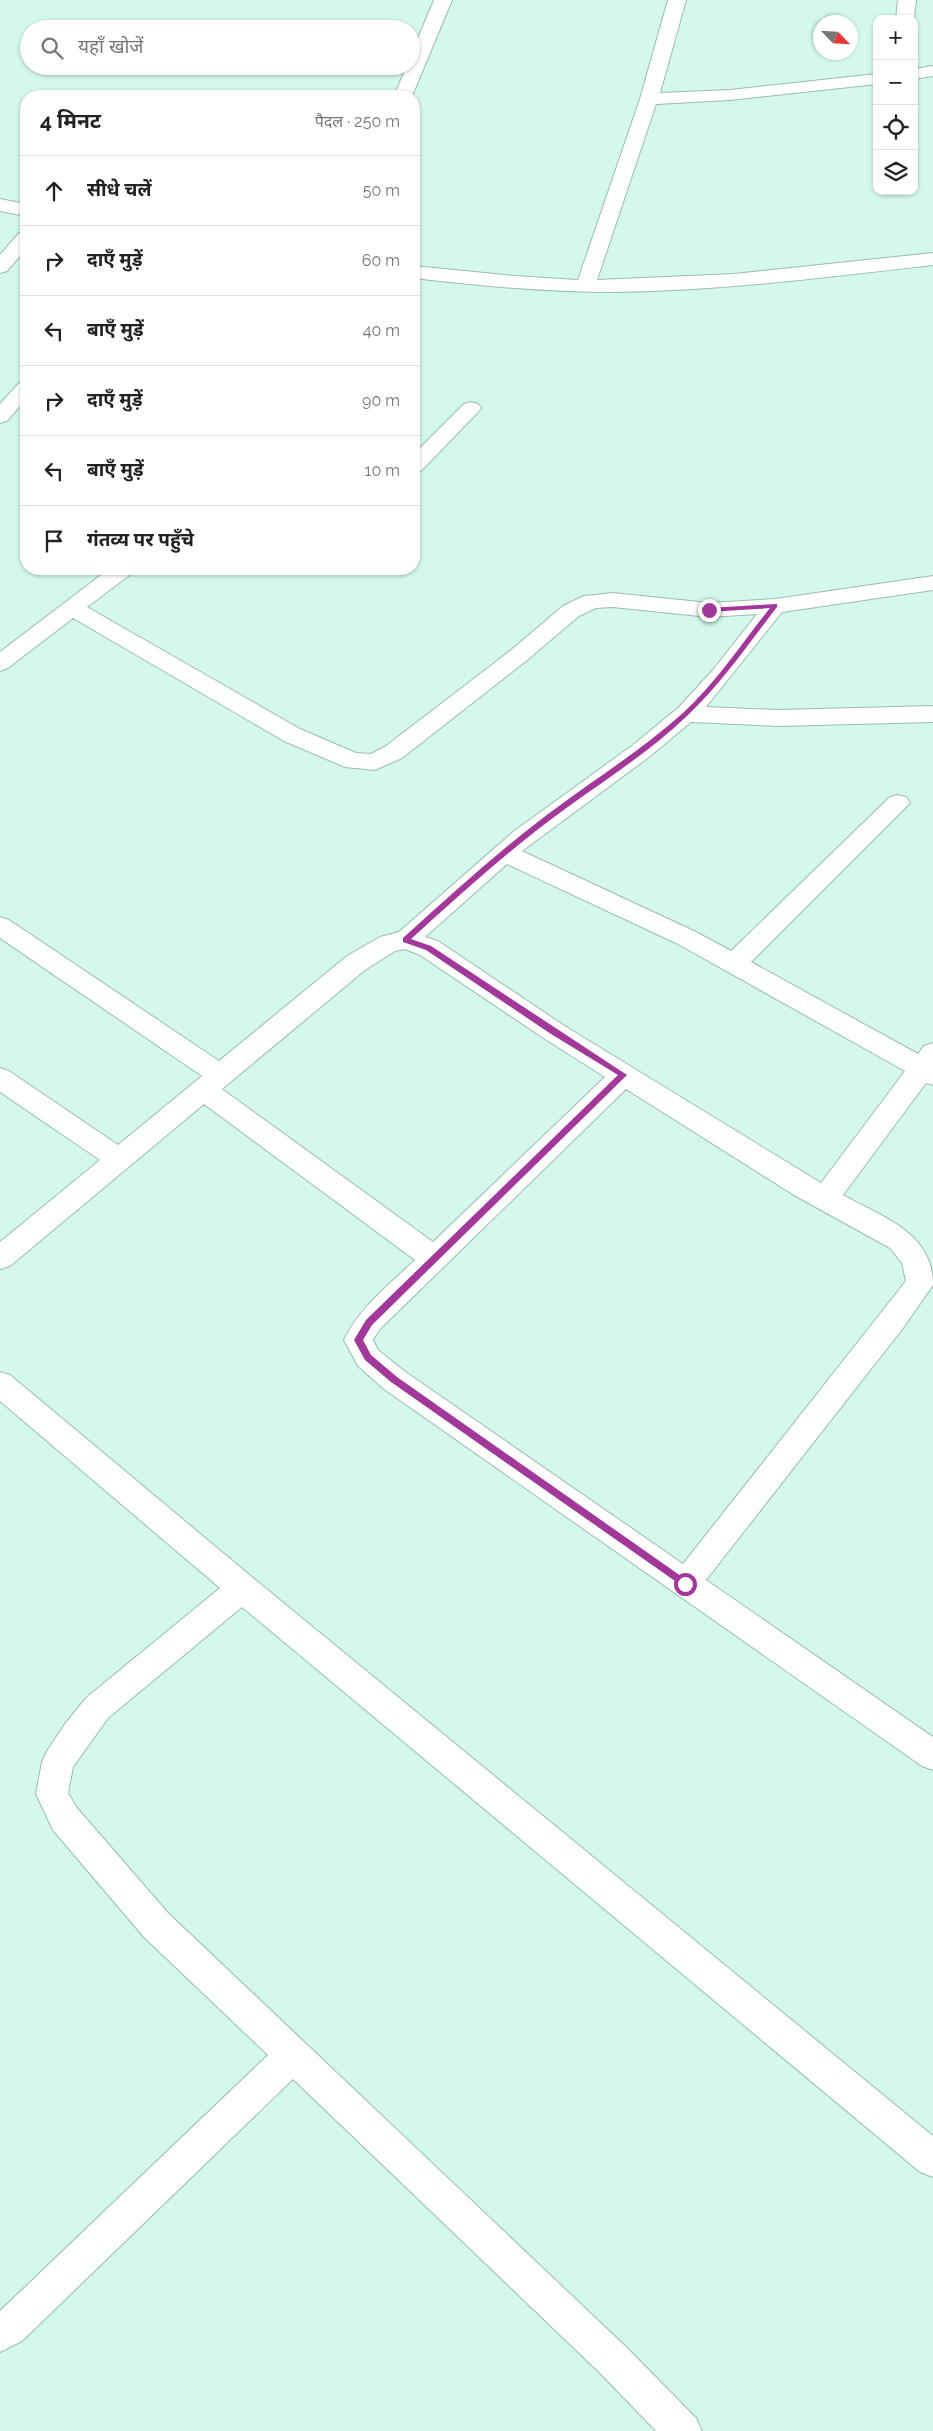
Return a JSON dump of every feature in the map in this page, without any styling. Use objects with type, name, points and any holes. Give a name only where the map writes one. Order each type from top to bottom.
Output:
[{"type":"street","points":[[420,54],[442,0]]},
{"type":"street","points":[[586,285],[649,99],[677,0]]},
{"type":"street","points":[[905,15],[907,0]]},
{"type":"street","points":[[918,73],[933,71]]},
{"type":"street","points":[[405,90],[412,75]]},
{"type":"street","points":[[649,99],[730,94],[873,80]]},
{"type":"street","points":[[0,205],[20,209]]},
{"type":"street","points":[[0,267],[20,244]]},
{"type":"street","points":[[420,273],[498,282],[614,286],[740,281],[933,260]]},
{"type":"street","points":[[0,417],[20,394]]},
{"type":"street","points":[[420,460],[471,408]]},
{"type":"street","points":[[0,663],[115,575]]},
{"type":"street","points":[[72,608],[292,735],[353,761],[375,762],[394,752],[518,656],[571,611],[592,601],[613,600],[709,610],[775,606],[933,583]]},
{"type":"street","points":[[406,940],[561,808],[616,770],[686,714],[720,676],[775,606]]},
{"type":"street","points":[[686,714],[779,718],[933,714]]},
{"type":"street","points":[[733,964],[898,803]]},
{"type":"street","points":[[506,853],[687,938],[929,1066],[826,1197]]},
{"type":"street","points":[[6,939],[213,1083],[434,1258]]},
{"type":"street","points":[[0,1258],[356,963],[389,943],[406,940],[428,948],[554,1032],[804,1187],[826,1197],[900,1240],[915,1259],[920,1283],[685,1584]]},
{"type":"street","points":[[624,1075],[369,1322],[358,1340],[368,1358],[402,1385],[933,1755]]},
{"type":"street","points":[[2,1084],[120,1160]]},
{"type":"street","points":[[0,1384],[242,1588],[933,2159]]},
{"type":"street","points":[[242,1588],[97,1708],[76,1734],[58,1762],[52,1794],[65,1819],[156,1925],[613,2360],[683,2431]]},
{"type":"street","points":[[0,2333],[9,2328],[293,2055]]},
{"type":"route","points":[[685,1584],[394,1380],[368,1358],[358,1340],[369,1322],[480,1212],[624,1075],[554,1032],[428,948],[406,940],[463,888],[561,808],[616,770],[686,714],[720,676],[775,606],[709,610]]}]
